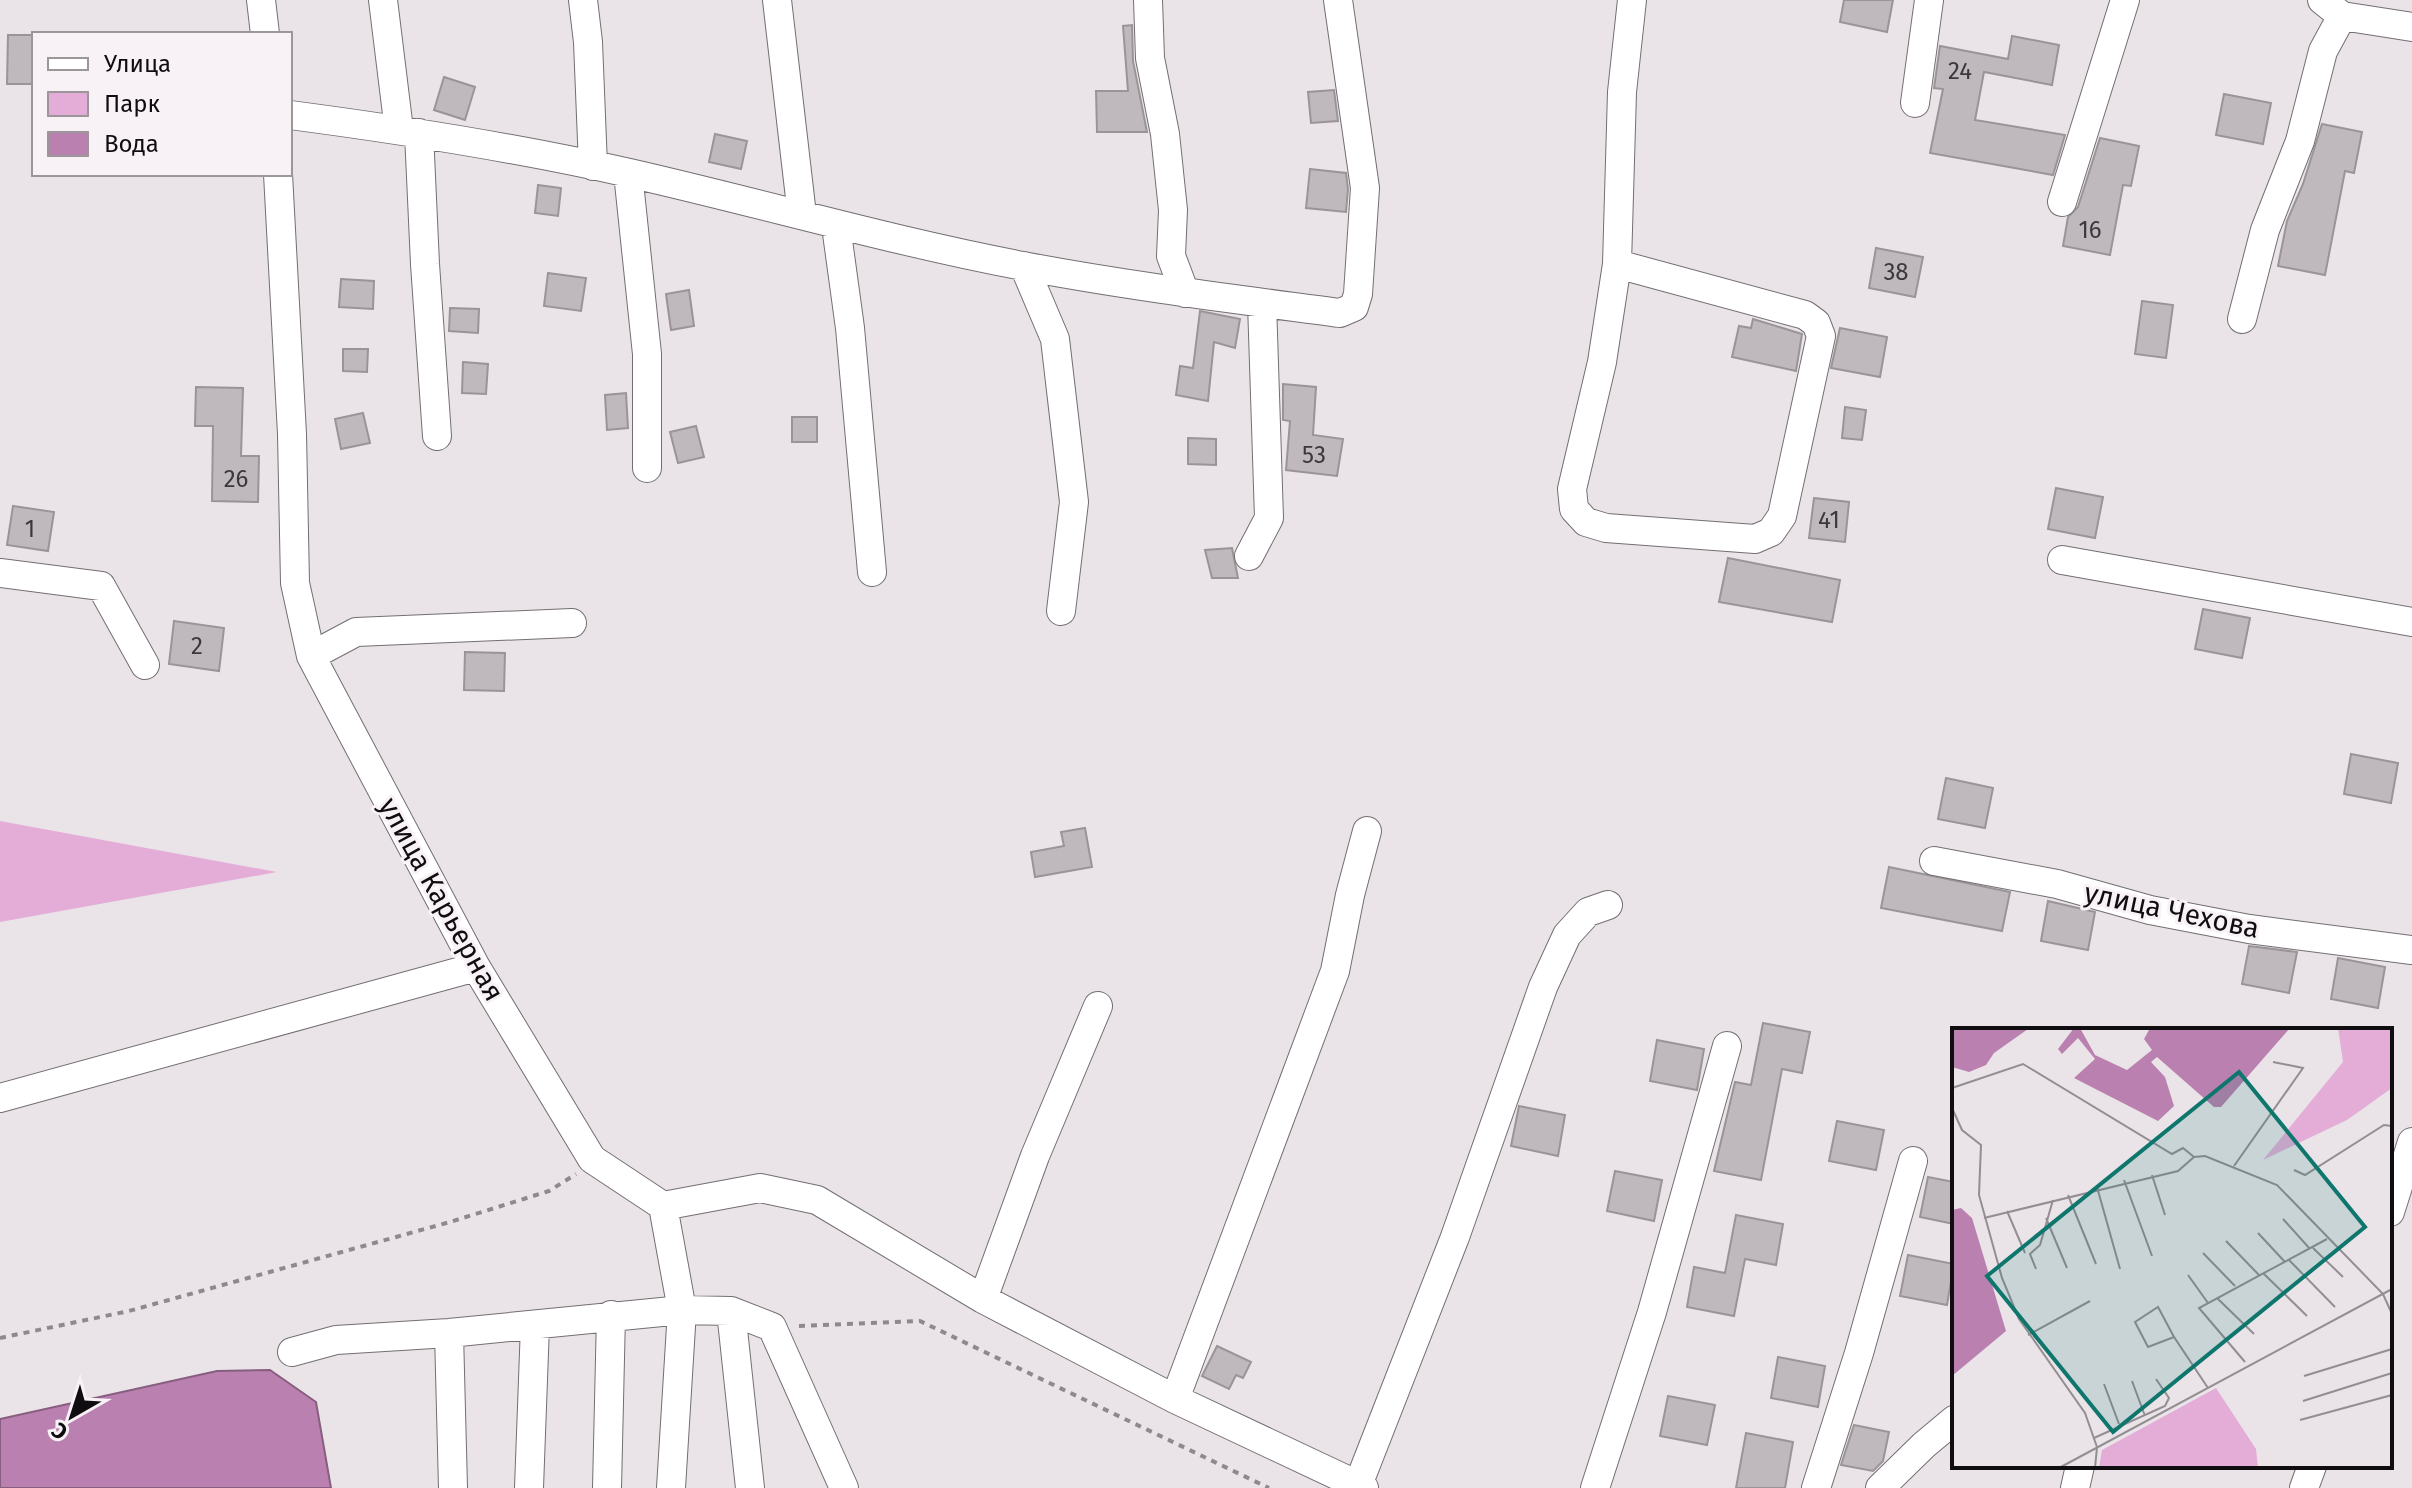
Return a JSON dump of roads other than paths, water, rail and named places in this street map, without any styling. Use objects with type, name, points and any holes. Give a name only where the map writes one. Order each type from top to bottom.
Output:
[{"type":"street","points":[[261,0],[265,32]]},
{"type":"street","points":[[383,0],[409,131],[425,264],[437,436]]},
{"type":"street","points":[[583,0],[588,42],[593,166]]},
{"type":"street","points":[[777,0],[802,215]]},
{"type":"street","points":[[1148,0],[1150,58],[1165,134],[1173,210],[1171,256],[1185,293]]},
{"type":"street","points":[[292,115],[409,131],[628,173],[836,226],[1024,266],[1185,293],[1340,313],[1354,307],[1358,294],[1365,188],[1338,0]]},
{"type":"street","points":[[1617,264],[1805,315],[1816,323],[1821,336],[1782,516],[1771,532],[1755,539],[1606,528],[1586,522],[1574,509],[1572,489],[1602,362],[1617,264],[1622,92],[1632,0]]},
{"type":"street","points":[[1915,103],[1929,0]]},
{"type":"street","points":[[2062,202],[2125,0]]},
{"type":"street","points":[[2242,319],[2265,230],[2300,141],[2332,8],[2412,27]]},
{"type":"street","points":[[628,173],[647,354],[647,468]]},
{"type":"street","name":"улица Карьерная","points":[[278,176],[292,434],[295,583],[311,656],[476,967],[592,1159],[663,1206]]},
{"type":"street","points":[[836,226],[850,328],[872,572]]},
{"type":"street","points":[[1024,266],[1055,339],[1074,502],[1061,611]]},
{"type":"street","points":[[1249,556],[1269,518],[1262,303]]},
{"type":"street","points":[[2062,560],[2412,622]]},
{"type":"street","points":[[0,573],[101,586],[145,665]]},
{"type":"street","points":[[311,656],[356,632],[572,623]]},
{"type":"street","points":[[1175,1399],[1335,971],[1367,831]]},
{"type":"street","name":"улица Чехова","points":[[1934,861],[2057,884],[2150,910],[2235,926],[2412,950]]},
{"type":"street","points":[[671,1488],[682,1310],[663,1206],[760,1188],[817,1200],[983,1299],[1175,1399],[1361,1486],[1455,1237],[1543,987],[1567,935],[1588,912],[1608,905]]},
{"type":"street","points":[[0,1098],[476,967]]},
{"type":"street","points":[[983,1299],[1035,1156],[1098,1006]]},
{"type":"street","points":[[1595,1488],[1652,1312],[1727,1046]]},
{"type":"street","points":[[2392,1206],[2412,1142]]},
{"type":"street","points":[[1816,1488],[1859,1353],[1913,1161]]},
{"type":"street","points":[[292,1352],[336,1340],[449,1333],[611,1315],[682,1310],[731,1311],[772,1327],[844,1488]]},
{"type":"street","points":[[731,1311],[750,1488]]},
{"type":"street","points":[[607,1488],[611,1315]]},
{"type":"street","points":[[529,1488],[535,1325]]},
{"type":"street","points":[[449,1333],[453,1488]]},
{"type":"street","points":[[1880,1488],[1952,1422]]},
{"type":"street","points":[[2075,1488],[2080,1468]]},
{"type":"street","points":[[2304,1488],[2311,1468]]},
{"type":"water","points":[[270,1370],[316,1402],[331,1488],[0,1488],[0,1419],[217,1371]]}]
